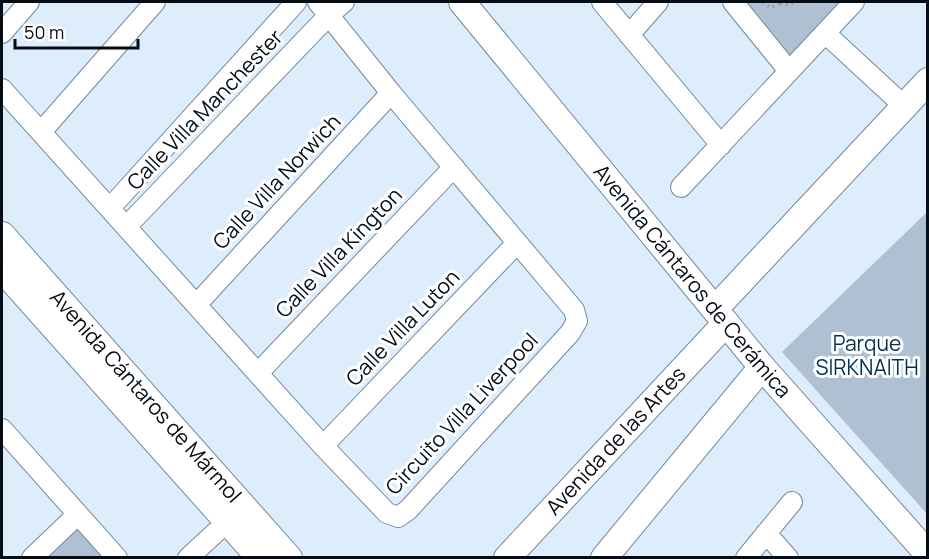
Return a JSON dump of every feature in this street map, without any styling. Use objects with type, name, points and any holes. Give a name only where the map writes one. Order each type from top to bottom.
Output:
[{"type":"street","points":[[2,33],[29,2]]},
{"type":"street","points":[[42,132],[155,2]]},
{"type":"street","name":"Calle Villa Manchester","points":[[110,208],[296,2]]},
{"type":"street","name":"Avenida Cántaros de Cerámica","points":[[462,2],[762,367],[927,554]]},
{"type":"street","points":[[602,2],[721,145]]},
{"type":"street","points":[[629,35],[658,2]]},
{"type":"street","points":[[733,2],[789,71]]},
{"type":"street","points":[[681,187],[854,2]]},
{"type":"street","name":"Circuito Villa Liverpool","points":[[2,89],[323,446],[387,513],[398,517],[408,510],[570,333],[577,321],[574,310],[391,93],[331,6]]},
{"type":"street","name":"Calle Villa Manchester","points":[[127,226],[331,6]]},
{"type":"street","points":[[825,33],[904,106]]},
{"type":"street","name":"Avenida de las Artes","points":[[507,558],[927,81]]},
{"type":"street","name":"Calle Villa Norwich","points":[[197,304],[391,93]]},
{"type":"street","name":"Calle Villa Kington","points":[[258,373],[454,167]]},
{"type":"street","name":"Avenida Cántaros de Mármol","points":[[2,235],[289,558]]},
{"type":"street","name":"Calle Villa Luton","points":[[323,446],[517,243]]},
{"type":"street","name":"Avenida Cántaros de Mármol","points":[[2,269],[260,558]]},
{"type":"street","points":[[604,558],[762,367]]},
{"type":"street","points":[[4,438],[117,558]]},
{"type":"street","points":[[746,558],[792,502]]},
{"type":"street","points":[[32,558],[78,514]]},
{"type":"street","points":[[188,558],[228,521]]},
{"type":"street","points":[[766,533],[788,558]]},
{"type":"path","points":[[764,2],[771,8],[780,3],[790,5],[795,2]]},
{"type":"green space","points":[[745,2],[844,2],[791,56]]},
{"type":"green space","name":"Parque SIRKNAITH","points":[[927,212],[927,514],[782,352]]},
{"type":"green space","points":[[78,528],[105,558],[46,558]]}]
